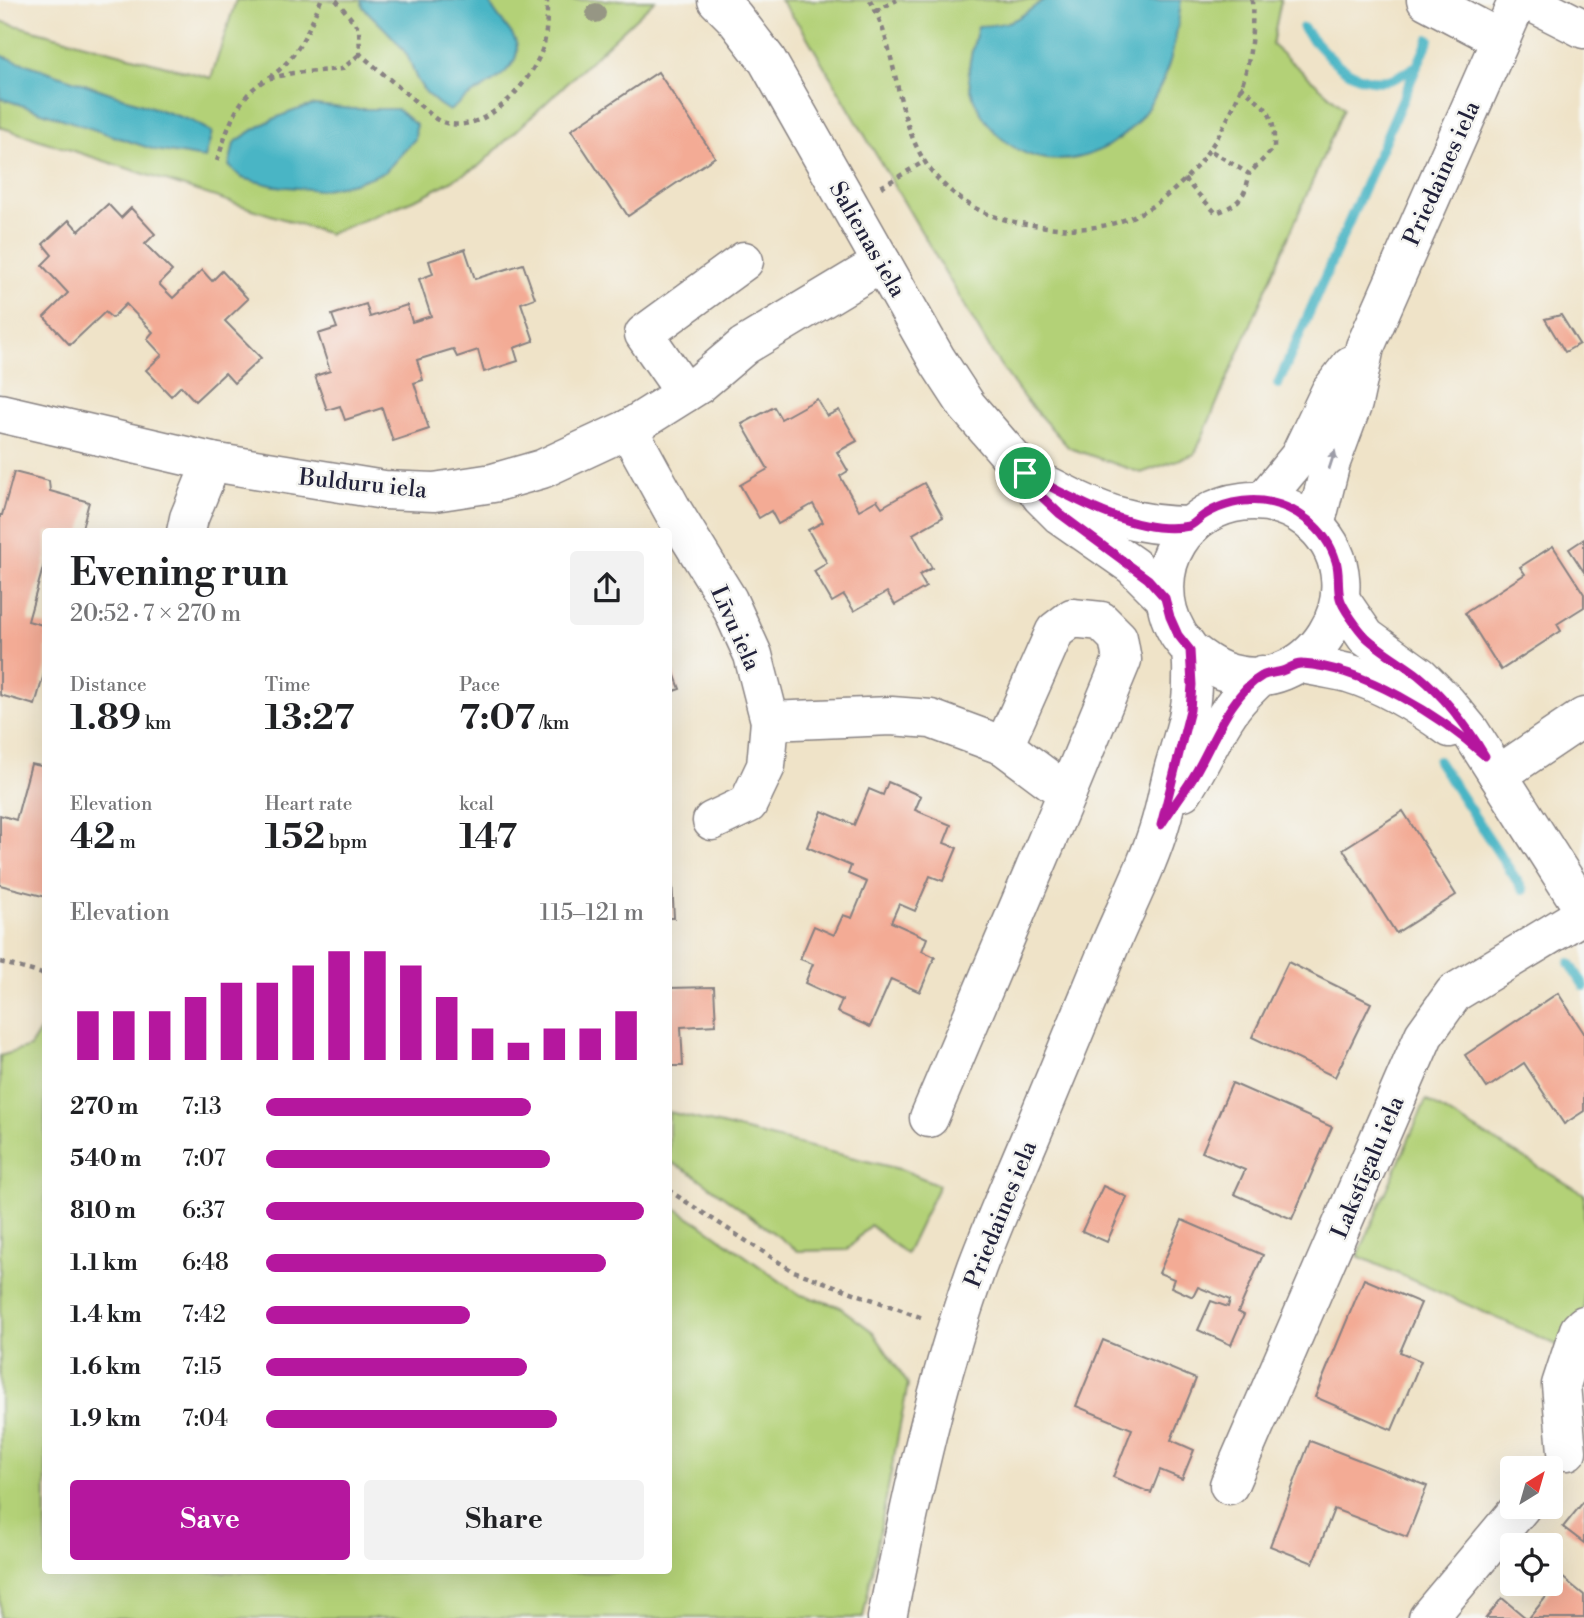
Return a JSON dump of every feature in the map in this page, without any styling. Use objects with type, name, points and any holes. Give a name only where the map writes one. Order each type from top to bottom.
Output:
[{"type":"street","name":"Salienas iela","points":[[717,0],[734,17],[767,60],[937,360],[967,406],[1025,473],[1041,496],[1060,514],[1133,566],[1165,598]]},
{"type":"street","points":[[1426,0],[1500,39]]},
{"type":"street","name":"Priedaines iela","points":[[1365,347],[1518,0]]},
{"type":"street","points":[[1527,0],[1584,29]]},
{"type":"street","points":[[685,393],[644,334],[744,261]]},
{"type":"street","name":"Bulduru iela","points":[[0,413],[212,462],[384,491],[434,492],[493,483],[542,469],[628,429],[685,393],[744,346],[882,263]]},
{"type":"street","points":[[1263,501],[1299,457],[1330,392],[1365,347]]},
{"type":"street","points":[[1315,526],[1331,462],[1353,403],[1365,347]]},
{"type":"street","name":"Līvu iela","points":[[628,429],[673,511],[727,600],[753,655],[770,721],[766,766],[748,804],[712,821]]},
{"type":"street","points":[[187,528],[188,518],[212,462]]},
{"type":"street","points":[[1025,473],[1110,515],[1158,526],[1191,526]]},
{"type":"street","points":[[1263,501],[1300,514],[1315,526],[1336,560],[1340,598],[1327,635],[1315,651],[1282,671],[1242,676],[1223,671],[1206,662],[1190,650],[1178,635],[1165,598],[1165,578],[1178,541],[1206,514],[1224,505],[1263,501]]},
{"type":"street","points":[[1340,598],[1366,637],[1420,676],[1470,731],[1584,912]]},
{"type":"street","points":[[929,1118],[1122,660],[1118,638],[1101,621],[1072,618],[1055,631],[1004,746]]},
{"type":"street","points":[[1161,825],[1190,710],[1190,650]]},
{"type":"street","points":[[1299,663],[1348,673],[1400,696],[1445,725],[1491,766]]},
{"type":"street","points":[[1161,825],[1196,773],[1228,712],[1262,675]]},
{"type":"street","points":[[770,721],[891,716],[931,719],[1004,746],[1067,793]]},
{"type":"street","points":[[1491,766],[1584,717]]},
{"type":"street","name":"Priedaines iela","points":[[887,1618],[911,1496],[942,1377],[978,1266],[1161,825]]},
{"type":"street","name":"Lakstīgalu iela","points":[[1229,1485],[1424,1035],[1454,993],[1584,912]]},
{"type":"street","points":[[1567,1451],[1561,1385],[1584,1325]]},
{"type":"street","points":[[1428,1618],[1511,1519]]},
{"type":"path","points":[[217,161],[239,105],[255,86],[282,69],[296,53],[321,0]]},
{"type":"path","points":[[336,0],[359,28],[360,54],[436,119],[448,125],[467,124],[485,117],[506,102],[535,67],[544,43],[547,0]]},
{"type":"path","points":[[870,0],[894,65],[910,134],[925,161],[943,184],[971,206],[991,217],[1067,230],[1120,222],[1167,196],[1184,179],[1224,125],[1240,86],[1248,63],[1252,0]]},
{"type":"path","points":[[876,11],[897,0]]},
{"type":"path","points":[[267,79],[293,73],[341,69],[360,54]]},
{"type":"path","points":[[1184,179],[1216,213],[1241,201],[1249,174],[1274,148],[1275,129],[1268,110],[1240,86]]},
{"type":"path","points":[[1208,149],[1249,174]]},
{"type":"path","points":[[891,181],[925,161]]},
{"type":"path","points":[[0,962],[42,974]]},
{"type":"path","points":[[672,1192],[791,1270],[957,1330]]},
{"type":"green space","points":[[236,0],[655,0],[479,166],[423,196],[329,234],[0,127],[0,21],[211,78]]},
{"type":"green space","points":[[780,0],[1281,0],[1272,45],[1344,108],[1195,454],[1141,473],[1069,448],[1024,398],[996,359],[803,30]]},
{"type":"green space","points":[[42,1028],[42,1574],[672,1574],[672,1206],[798,1294],[838,1306],[873,1332],[908,1384],[863,1618],[0,1618],[0,1056],[30,1047]]},
{"type":"green space","points":[[1426,1100],[1584,1194],[1584,1364],[1564,1348],[1358,1256]]},
{"type":"green space","points":[[672,1113],[903,1170],[939,1185],[906,1254],[870,1225],[847,1250],[798,1251],[693,1174],[672,1163]]},
{"type":"water","points":[[361,0],[489,0],[513,36],[517,47],[516,57],[503,74],[449,111],[424,90],[407,55],[363,7]]},
{"type":"water","points":[[1043,0],[1181,0],[1169,65],[1147,109],[1118,139],[1079,158],[1058,160],[1037,157],[1018,150],[1000,137],[984,118],[971,90],[969,66],[978,26],[1013,20]]},
{"type":"water","points":[[0,55],[192,121],[212,132],[205,158],[155,150],[0,98]]},
{"type":"water","points":[[315,105],[353,109],[397,109],[416,125],[415,139],[385,172],[354,183],[320,190],[275,186],[242,178],[229,166],[234,143],[273,119]]},
{"type":"building","points":[[658,72],[715,157],[628,216],[571,130]]},
{"type":"building","points":[[108,204],[121,218],[131,208],[155,234],[145,244],[172,271],[159,284],[173,298],[202,270],[212,281],[222,271],[248,299],[225,321],[261,358],[234,383],[225,373],[195,401],[181,386],[171,396],[146,370],[162,355],[147,339],[153,332],[126,304],[112,318],[105,312],[70,345],[44,317],[68,293],[42,265],[52,255],[43,244],[69,220],[79,231]]},
{"type":"building","points":[[465,249],[475,279],[523,264],[535,298],[521,303],[534,341],[514,348],[518,361],[484,372],[478,350],[457,357],[453,349],[417,360],[423,380],[414,383],[429,429],[393,441],[382,408],[345,420],[340,406],[327,410],[315,376],[330,371],[318,334],[337,328],[332,315],[366,304],[370,317],[407,305],[412,322],[431,316],[419,279],[433,274],[429,261]]},
{"type":"building","points":[[1561,315],[1579,344],[1565,352],[1545,319]]},
{"type":"building","points":[[817,399],[827,416],[839,410],[857,441],[837,452],[848,471],[840,476],[859,510],[877,500],[882,507],[924,483],[943,517],[913,534],[932,568],[919,575],[926,587],[895,605],[887,592],[854,611],[844,595],[832,602],[814,571],[827,563],[808,530],[823,522],[813,504],[778,524],[771,511],[759,518],[740,485],[768,469],[742,424],[774,407],[781,419]]},
{"type":"building","points":[[14,472],[49,481],[50,491],[89,502],[82,528],[42,528],[42,571],[28,621],[42,625],[42,681],[35,705],[0,695],[2,515]]},
{"type":"building","points":[[1584,539],[1584,572],[1569,549]]},
{"type":"building","points":[[1553,546],[1584,594],[1584,607],[1557,624],[1561,631],[1501,670],[1465,613],[1525,574],[1520,567]]},
{"type":"building","points":[[672,668],[680,689],[672,692]]},
{"type":"building","points":[[31,764],[42,766],[42,896],[0,885],[0,815],[16,820]]},
{"type":"building","points":[[888,782],[921,796],[915,810],[951,825],[944,843],[957,848],[943,881],[930,876],[915,911],[899,904],[891,922],[927,938],[922,951],[935,957],[920,992],[891,979],[870,1027],[837,1012],[842,1000],[805,983],[813,964],[800,959],[814,926],[834,935],[843,915],[852,918],[867,882],[848,874],[851,866],[807,847],[822,811],[854,825],[869,789],[883,795]]},
{"type":"building","points":[[1403,811],[1456,895],[1396,933],[1343,849]]},
{"type":"building","points":[[672,882],[674,918],[672,918]]},
{"type":"building","points":[[1288,962],[1371,1003],[1335,1077],[1252,1037]]},
{"type":"building","points":[[714,987],[716,1025],[681,1027],[683,1066],[672,1066],[672,988]]},
{"type":"building","points":[[1558,993],[1584,1033],[1584,1111],[1564,1124],[1524,1063],[1487,1088],[1465,1055]]},
{"type":"building","points":[[1232,1083],[1332,1127],[1292,1219],[1234,1194],[1245,1170],[1202,1152]]},
{"type":"building","points":[[1103,1186],[1127,1197],[1107,1242],[1082,1231]]},
{"type":"building","points":[[1182,1220],[1263,1255],[1238,1312],[1244,1315],[1231,1345],[1198,1330],[1211,1301],[1228,1307],[1230,1300],[1198,1287],[1193,1297],[1171,1287],[1174,1279],[1159,1273]]},
{"type":"building","points":[[1364,1279],[1421,1303],[1400,1352],[1421,1361],[1392,1430],[1315,1397]]},
{"type":"building","points":[[1103,1340],[1196,1379],[1171,1440],[1194,1450],[1182,1479],[1160,1470],[1151,1493],[1113,1477],[1132,1429],[1076,1406]]},
{"type":"building","points":[[1310,1441],[1427,1486],[1407,1537],[1334,1509],[1313,1563],[1270,1546]]},
{"type":"building","points":[[1584,1501],[1584,1543],[1563,1527]]},
{"type":"building","points":[[1563,1578],[1584,1595],[1584,1618],[1529,1618],[1547,1596],[1563,1596]]},
{"type":"building","points":[[1502,1598],[1526,1618],[1486,1618]]},
{"type":"waterway","points":[[1303,28],[1339,66],[1362,78],[1388,80],[1418,65]]},
{"type":"waterway","points":[[1278,384],[1429,39]]},
{"type":"waterway","points":[[1438,761],[1523,890]]},
{"type":"waterway","points":[[1570,963],[1584,986]]},
{"type":"route","points":[[1025,473],[1110,515],[1158,526],[1191,526],[1224,505],[1243,501],[1263,501],[1300,514],[1315,526],[1327,542],[1336,560],[1340,598],[1355,623],[1366,637],[1420,676],[1447,703],[1470,731],[1485,756],[1445,725],[1400,696],[1348,673],[1299,663],[1282,671],[1262,675],[1242,694],[1228,712],[1196,773],[1161,825],[1190,710],[1190,650],[1178,635],[1165,598],[1148,579],[1060,514],[1041,496],[1025,473]]}]
